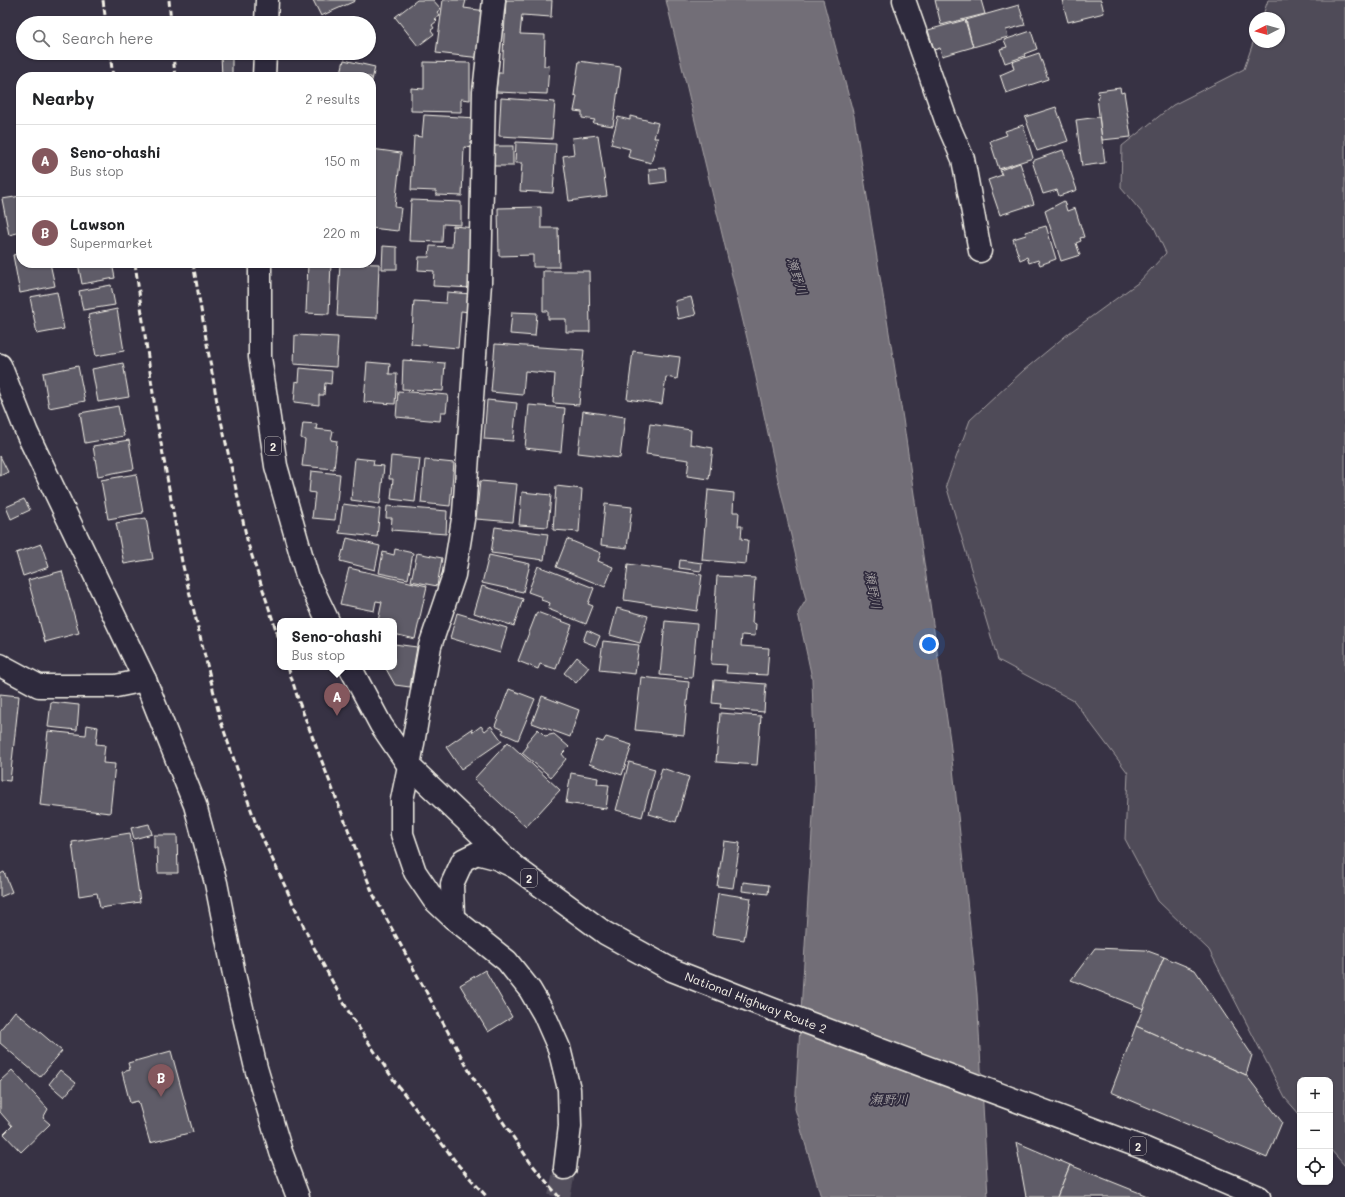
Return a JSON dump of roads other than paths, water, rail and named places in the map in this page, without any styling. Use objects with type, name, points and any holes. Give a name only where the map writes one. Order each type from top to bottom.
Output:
[{"type":"main road","points":[[266,16],[267,0]]},
{"type":"main road","points":[[494,0],[484,92],[480,283],[464,513],[454,575],[430,646],[402,800],[402,834],[415,872],[434,900],[453,918],[507,961],[530,990],[544,1014],[559,1048],[569,1089],[570,1126],[565,1168]]},
{"type":"main road","points":[[904,0],[946,120],[963,159],[980,251]]},
{"type":"main road","points":[[264,72],[265,60]]},
{"type":"main road","name":"2","points":[[260,268],[260,357],[276,466],[308,579],[327,618]]},
{"type":"main road","points":[[0,365],[27,433],[145,680],[195,805],[216,883],[234,974],[256,1068],[281,1152],[298,1197]]},
{"type":"main road","points":[[0,665],[39,686],[116,686],[145,680]]},
{"type":"main road","name":"National Highway Route 2","points":[[352,670],[381,725],[409,766],[515,867],[605,933],[672,970],[774,1010],[1146,1149],[1260,1197]]},
{"type":"main road","points":[[453,918],[452,884],[463,860],[476,853],[496,858],[515,867]]},
{"type":"water","name":"瀬野川","points":[[666,0],[823,0],[854,116],[903,419],[950,740],[977,994],[988,1197],[821,1197],[795,1109],[815,783],[812,678],[798,613],[806,600],[752,359]]},
{"type":"tunnel","points":[[559,1197],[565,1168]]},
{"type":"railway","points":[[103,0],[105,16]]},
{"type":"railway","points":[[169,0],[170,16]]},
{"type":"railway","points":[[111,60],[112,72]]},
{"type":"railway","points":[[174,60],[175,72]]},
{"type":"railway","points":[[136,268],[156,415],[182,562],[221,722],[256,824],[311,942],[351,1016],[395,1082],[459,1166],[487,1197]]},
{"type":"railway","points":[[194,268],[217,402],[248,544],[277,633]]},
{"type":"railway","points":[[289,670],[299,702],[373,894],[472,1076],[530,1162],[559,1197]]},
{"type":"place","name":"Seno-ohashi","points":[[337,716]]},
{"type":"place","name":"Lawson","points":[[161,1097]]}]
